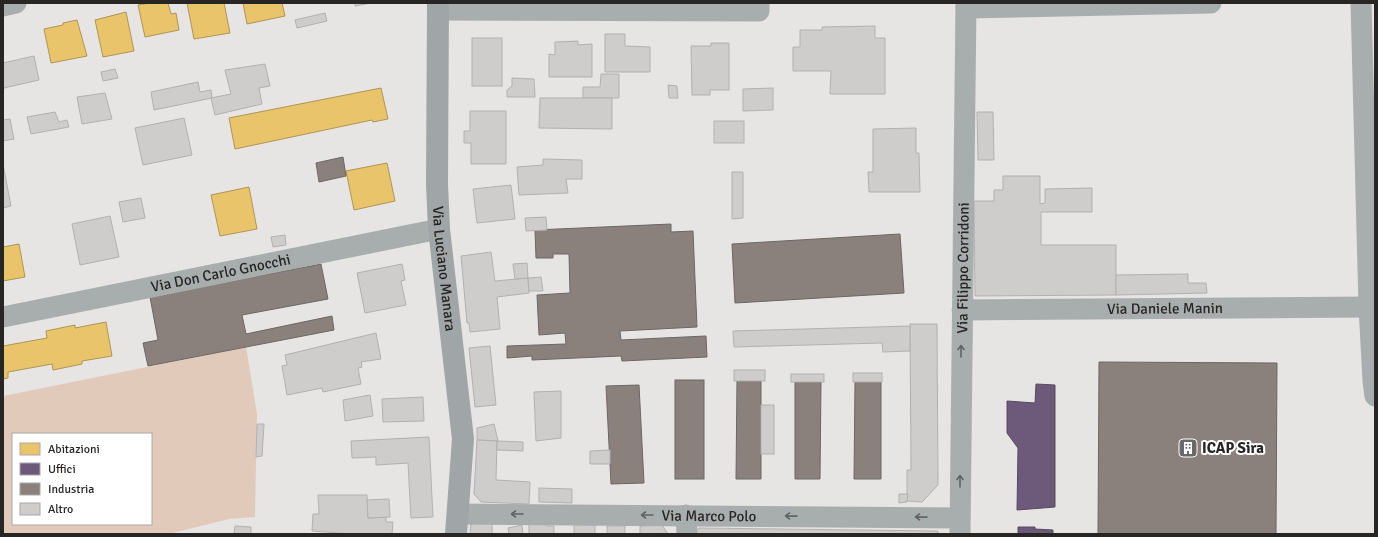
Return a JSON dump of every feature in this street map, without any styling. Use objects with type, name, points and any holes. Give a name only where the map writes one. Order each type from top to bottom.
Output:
[{"type":"main road","name":"Via Luciano Manara","points":[[438,7],[437,184],[439,229],[463,439],[457,524]]},
{"type":"street","points":[[3,6],[16,3]]},
{"type":"street","points":[[438,7],[759,12],[759,3]]},
{"type":"street","points":[[966,6],[1212,3]]},
{"type":"street","points":[[1361,3],[1372,269],[1369,307],[1375,396]]},
{"type":"street","name":"Via Filippo Corridoni","points":[[960,526],[966,6]]},
{"type":"street","name":"Via Don Carlo Gnocchi","points":[[3,316],[439,229]]},
{"type":"street","name":"Via Daniele Manin","points":[[962,310],[1369,307]]},
{"type":"street","name":"Via Marco Polo","points":[[457,524],[960,526]]},
{"type":"shaded area","points":[[246,347],[257,414],[255,517],[229,519],[169,534],[3,534],[3,396]]},
{"type":"building: Abitazioni","points":[[168,3],[171,14],[176,13],[179,30],[145,37],[138,5]]},
{"type":"building: Abitazioni","points":[[187,3],[224,3],[230,33],[194,39]]},
{"type":"building: Abitazioni","points":[[243,3],[282,3],[285,16],[247,24]]},
{"type":"building: Abitazioni","points":[[126,12],[134,51],[103,57],[95,20]]},
{"type":"building: Abitazioni","points":[[77,20],[87,56],[51,63],[44,29]]},
{"type":"building: Abitazioni","points":[[381,88],[388,119],[373,122],[372,120],[235,149],[229,118]]},
{"type":"building: Abitazioni","points":[[387,163],[395,201],[354,210],[346,171]]},
{"type":"building: Abitazioni","points":[[249,187],[257,229],[220,236],[211,195]]},
{"type":"building: Abitazioni","points":[[19,244],[25,277],[3,281],[3,247]]},
{"type":"building: Abitazioni","points":[[106,322],[112,356],[82,361],[82,364],[53,370],[52,364],[8,372],[8,378],[3,379],[3,346],[47,338],[46,331],[75,325],[75,328]]},
{"type":"building: Uffici","points":[[1036,384],[1055,385],[1055,507],[1017,510],[1018,448],[1007,433],[1007,401],[1035,403]]},
{"type":"building: Uffici","points":[[1018,527],[1035,527],[1035,529],[1053,530],[1053,534],[1018,534]]},
{"type":"building: Industria","points":[[343,157],[346,176],[319,182],[316,163]]},
{"type":"building: Industria","points":[[671,224],[671,232],[693,231],[697,327],[620,331],[621,340],[706,336],[707,357],[622,361],[621,356],[532,360],[532,356],[507,358],[507,346],[566,344],[565,333],[539,335],[537,295],[570,293],[569,254],[553,254],[553,258],[536,258],[535,230]]},
{"type":"building: Industria","points":[[900,234],[904,293],[735,303],[732,244]]},
{"type":"building: Industria","points":[[321,264],[328,299],[242,315],[246,334],[332,316],[334,330],[148,366],[143,343],[158,340],[150,297]]},
{"type":"building: Industria","name":"ICAP Sira","points":[[1099,362],[1277,363],[1276,534],[1098,534]]},
{"type":"building: Industria","points":[[675,380],[704,380],[704,479],[675,479]]},
{"type":"building: Industria","points":[[737,381],[761,381],[761,479],[736,479]]},
{"type":"building: Industria","points":[[795,382],[821,382],[820,479],[795,479]]},
{"type":"building: Industria","points":[[855,382],[881,382],[881,479],[854,479]]},
{"type":"building: Industria","points":[[639,385],[644,483],[611,484],[606,386]]},
{"type":"building: Altro","points":[[355,3],[371,3],[355,6]]},
{"type":"building: Altro","points":[[325,13],[327,21],[297,28],[295,20]]},
{"type":"building: Altro","points":[[875,26],[875,38],[885,38],[885,94],[830,94],[831,71],[793,71],[793,47],[800,47],[800,30],[822,30],[822,27]]},
{"type":"building: Altro","points":[[605,34],[625,34],[625,46],[650,47],[650,72],[605,72]]},
{"type":"building: Altro","points":[[472,38],[502,38],[502,86],[472,86]]},
{"type":"building: Altro","points":[[578,41],[578,45],[592,44],[592,77],[549,77],[549,54],[555,55],[555,42]]},
{"type":"building: Altro","points":[[711,43],[729,43],[729,90],[710,90],[710,95],[692,95],[691,46],[711,46]]},
{"type":"building: Altro","points":[[34,56],[39,80],[4,88],[3,92],[3,63]]},
{"type":"building: Altro","points":[[265,64],[270,86],[259,88],[262,104],[215,115],[211,98],[231,94],[225,70]]},
{"type":"building: Altro","points":[[115,69],[118,78],[103,81],[101,72]]},
{"type":"building: Altro","points":[[601,74],[619,74],[619,98],[583,98],[583,87],[600,87]]},
{"type":"building: Altro","points":[[512,78],[534,79],[535,97],[507,97],[507,90],[512,86]]},
{"type":"building: Altro","points":[[198,82],[200,92],[211,90],[212,98],[154,110],[151,92]]},
{"type":"building: Altro","points":[[668,85],[677,86],[678,98],[669,98]]},
{"type":"building: Altro","points":[[773,88],[773,110],[743,111],[743,89]]},
{"type":"building: Altro","points":[[105,93],[112,119],[82,124],[77,97]]},
{"type":"building: Altro","points":[[540,98],[612,98],[612,129],[539,128]]},
{"type":"building: Altro","points":[[470,111],[506,111],[506,164],[471,164],[471,143],[464,143],[464,131],[470,131]]},
{"type":"building: Altro","points":[[55,112],[59,122],[67,120],[69,127],[31,134],[27,117]]},
{"type":"building: Altro","points":[[977,112],[993,112],[994,160],[978,160]]},
{"type":"building: Altro","points":[[184,118],[192,155],[143,165],[135,128]]},
{"type":"building: Altro","points":[[10,119],[14,139],[3,141],[3,120]]},
{"type":"building: Altro","points":[[714,121],[744,121],[744,143],[714,143]]},
{"type":"building: Altro","points":[[916,128],[916,153],[919,153],[920,192],[869,192],[868,172],[873,172],[873,129]]},
{"type":"building: Altro","points":[[543,159],[582,160],[582,179],[566,179],[568,193],[519,195],[517,167],[543,165]]},
{"type":"building: Altro","points":[[3,164],[11,206],[3,208]]},
{"type":"building: Altro","points":[[732,172],[743,172],[743,218],[732,219]]},
{"type":"building: Altro","points":[[1003,176],[1040,176],[1040,204],[1045,203],[1045,189],[1092,188],[1092,212],[1041,212],[1041,245],[1116,245],[1116,295],[975,296],[974,201],[994,201],[994,190],[1003,190]]},
{"type":"building: Altro","points":[[511,185],[515,219],[477,223],[473,189]]},
{"type":"building: Altro","points":[[141,198],[145,218],[123,222],[119,202]]},
{"type":"building: Altro","points":[[110,216],[119,257],[80,265],[72,224]]},
{"type":"building: Altro","points":[[546,217],[547,230],[526,231],[525,218]]},
{"type":"building: Altro","points":[[285,235],[286,245],[273,247],[271,237]]},
{"type":"building: Altro","points":[[491,252],[495,281],[528,278],[529,293],[497,297],[500,329],[470,332],[469,323],[467,323],[461,256]]},
{"type":"building: Altro","points":[[527,263],[528,278],[515,279],[513,264]]},
{"type":"building: Altro","points":[[402,264],[405,280],[401,281],[406,305],[365,313],[357,273]]},
{"type":"building: Altro","points":[[1188,274],[1188,283],[1206,283],[1207,293],[1116,295],[1116,275]]},
{"type":"building: Altro","points":[[541,277],[543,291],[529,291],[528,278]]},
{"type":"building: Altro","points":[[910,324],[937,324],[938,485],[922,502],[907,501],[907,470],[911,470]]},
{"type":"building: Altro","points":[[910,326],[910,351],[883,352],[882,343],[734,347],[733,331]]},
{"type":"building: Altro","points":[[376,333],[381,359],[361,362],[362,367],[358,368],[361,384],[323,392],[322,388],[287,395],[282,366],[287,365],[285,355]]},
{"type":"building: Altro","points":[[490,346],[496,405],[475,407],[469,348]]},
{"type":"building: Altro","points":[[734,370],[765,370],[765,381],[734,381]]},
{"type":"building: Altro","points":[[853,373],[882,373],[882,382],[853,382]]},
{"type":"building: Altro","points":[[791,374],[824,374],[824,382],[791,382]]},
{"type":"building: Altro","points":[[561,391],[561,438],[536,441],[534,392]]},
{"type":"building: Altro","points":[[370,395],[373,416],[345,421],[343,400]]},
{"type":"building: Altro","points":[[423,397],[424,421],[383,422],[382,399]]},
{"type":"building: Altro","points":[[761,405],[774,405],[774,454],[761,454]]},
{"type":"building: Altro","points":[[257,424],[264,424],[262,456],[256,457]]},
{"type":"building: Altro","points":[[494,424],[498,441],[477,440],[477,428]]},
{"type":"building: Altro","points":[[429,437],[433,517],[411,518],[408,463],[376,465],[376,457],[352,458],[351,441]]},
{"type":"building: Altro","points":[[477,440],[497,441],[496,480],[530,482],[529,504],[481,502],[474,494]]},
{"type":"building: Altro","points":[[497,441],[523,442],[523,451],[497,450]]},
{"type":"building: Altro","points":[[610,450],[610,464],[590,464],[590,451]]},
{"type":"building: Altro","points":[[539,488],[572,489],[572,503],[539,502]]},
{"type":"building: Altro","points":[[899,494],[908,494],[907,502],[899,503]]},
{"type":"building: Altro","points":[[318,495],[367,495],[368,518],[386,517],[386,522],[393,522],[392,534],[353,534],[312,531],[313,514],[319,514]]},
{"type":"building: Altro","points":[[389,499],[390,517],[368,518],[367,500]]},
{"type":"building: Altro","points":[[471,522],[492,523],[492,534],[470,534]]},
{"type":"building: Altro","points":[[529,524],[547,524],[547,526],[554,526],[554,534],[529,534]]},
{"type":"building: Altro","points":[[574,524],[595,525],[595,534],[574,534]]},
{"type":"building: Altro","points":[[522,525],[523,534],[509,534],[508,528]]},
{"type":"building: Altro","points":[[662,525],[668,534],[640,534],[640,526]]},
{"type":"building: Altro","points":[[235,526],[251,527],[251,534],[234,534]]},
{"type":"building: Altro","points":[[607,526],[625,526],[625,534],[607,534]]},
{"type":"building: Altro","points":[[699,528],[938,531],[938,534],[694,534]]},
{"type":"place","name":"ICAP Sira","points":[[1188,448]]}]
